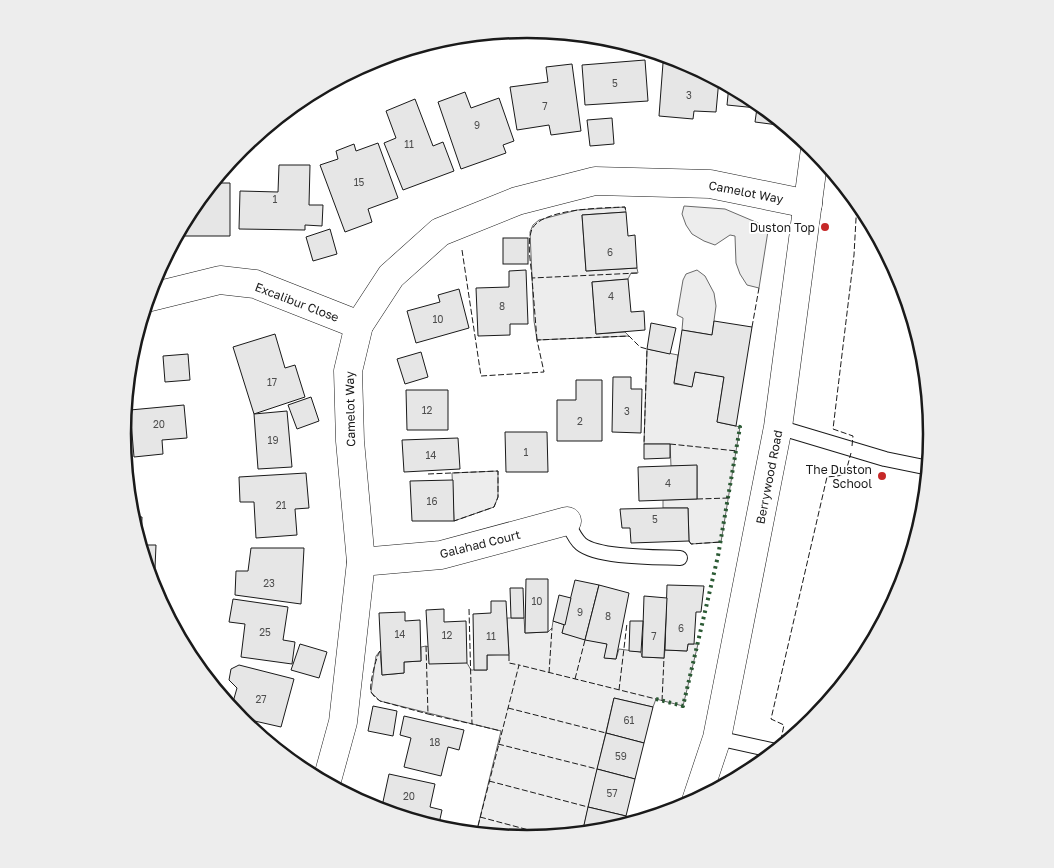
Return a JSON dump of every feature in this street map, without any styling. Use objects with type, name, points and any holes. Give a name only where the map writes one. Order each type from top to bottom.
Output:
[{"type":"street","name":"Berrywood Road","points":[[699,791],[717,738],[778,428],[813,161]]},
{"type":"street","name":"Camelot Way","points":[[328,777],[344,722],[361,562],[350,441],[348,371],[359,325],[391,276],[440,232],[517,201],[595,181],[710,184],[808,204]]},
{"type":"street","name":"Excalibur Close","points":[[156,296],[220,280],[255,284],[359,325]]},
{"type":"street","name":"Galahad Court","points":[[361,562],[441,555],[567,521]]},
{"type":"lane","points":[[778,428],[884,459],[922,467]]},
{"type":"lane","points":[[567,521],[574,536],[582,545],[638,556],[680,558]]},
{"type":"lane","points":[[717,738],[768,749]]},
{"type":"shaded area","points":[[684,206],[725,209],[758,223],[768,231],[759,288],[747,285],[740,274],[736,263],[735,236],[730,235],[715,245],[692,234],[682,214]]},
{"type":"shaded area","points":[[625,207],[626,212],[582,215],[586,271],[637,268],[638,273],[631,273],[628,279],[592,282],[596,334],[625,332],[629,336],[537,340],[534,321],[530,232],[533,225],[539,220],[577,210]]},
{"type":"shaded area","points":[[697,270],[705,276],[714,293],[716,306],[712,335],[682,330],[683,318],[677,315],[683,280],[686,274]]},
{"type":"shaded area","points":[[647,349],[678,355],[674,384],[692,386],[695,372],[724,377],[717,422],[740,427],[721,542],[691,544],[689,541],[688,508],[663,508],[663,500],[697,499],[697,466],[671,466],[670,444],[644,444]]},
{"type":"shaded area","points":[[498,471],[498,497],[494,507],[454,521],[452,473]]},
{"type":"shaded area","points":[[507,618],[524,618],[525,633],[548,632],[552,628],[553,621],[565,625],[562,633],[607,644],[605,658],[616,659],[619,649],[641,652],[642,657],[664,658],[665,650],[687,651],[688,644],[698,644],[683,706],[656,699],[653,707],[614,698],[584,826],[553,830],[501,830],[478,827],[501,731],[380,701],[371,692],[376,656],[380,651],[382,675],[404,673],[404,662],[421,661],[421,647],[426,646],[467,663],[471,670],[487,670],[487,655],[509,654]]},
{"type":"building","points":[[645,60],[648,101],[585,105],[582,65]]},
{"type":"building","points":[[663,63],[702,78],[718,87],[716,112],[694,111],[693,119],[659,116]]},
{"type":"building","points":[[572,64],[581,131],[551,135],[549,125],[517,130],[510,87],[548,82],[546,67]]},
{"type":"building","points":[[465,92],[471,108],[499,98],[514,141],[503,145],[506,153],[461,169],[438,102]]},
{"type":"building","points":[[728,93],[752,107],[727,105]]},
{"type":"building","points":[[415,99],[433,146],[443,142],[454,171],[403,190],[384,143],[396,138],[386,111]]},
{"type":"building","points":[[757,111],[775,125],[755,122]]},
{"type":"building","points":[[612,118],[614,144],[590,146],[587,120]]},
{"type":"building","points":[[378,143],[398,198],[368,209],[372,222],[345,232],[320,165],[338,159],[336,151],[354,144],[356,151]]},
{"type":"building","points":[[279,165],[310,165],[309,205],[323,205],[322,226],[305,225],[305,230],[239,229],[240,191],[278,192]]},
{"type":"building","points":[[220,183],[230,183],[230,236],[184,236],[197,214]]},
{"type":"building","points":[[626,212],[628,236],[635,235],[637,268],[586,271],[582,215]]},
{"type":"building","points":[[330,229],[337,254],[313,261],[306,237]]},
{"type":"building","points":[[503,238],[528,238],[528,264],[503,264]]},
{"type":"building","points":[[526,270],[528,324],[510,324],[510,335],[478,336],[476,288],[509,287],[509,271]]},
{"type":"building","points":[[628,279],[631,312],[644,311],[645,330],[596,334],[592,282]]},
{"type":"building","points":[[459,289],[469,328],[416,343],[407,311],[440,302],[438,295]]},
{"type":"building","points":[[714,321],[752,327],[736,426],[717,422],[724,377],[695,372],[692,387],[674,383],[682,330],[712,335]]},
{"type":"building","points":[[651,323],[676,328],[670,354],[647,349]]},
{"type":"building","points":[[275,334],[285,368],[295,365],[305,397],[254,414],[233,347]]},
{"type":"building","points":[[421,352],[428,377],[405,384],[397,359]]},
{"type":"building","points":[[188,354],[190,380],[165,382],[163,356]]},
{"type":"building","points":[[613,377],[631,377],[631,389],[642,389],[641,433],[612,432]]},
{"type":"building","points":[[576,380],[602,380],[602,441],[557,441],[557,400],[576,400]]},
{"type":"building","points":[[406,390],[448,390],[448,430],[407,430]]},
{"type":"building","points":[[311,397],[319,421],[297,429],[288,405]]},
{"type":"building","points":[[184,405],[187,438],[162,440],[163,454],[134,457],[131,410]]},
{"type":"building","points":[[287,411],[292,467],[258,469],[254,414]]},
{"type":"building","points":[[505,432],[547,432],[548,472],[506,472]]},
{"type":"building","points":[[458,438],[460,469],[404,472],[402,440]]},
{"type":"building","points":[[644,444],[670,444],[670,458],[644,459]]},
{"type":"building","points":[[697,465],[697,499],[639,501],[638,467]]},
{"type":"building","points":[[306,473],[309,508],[295,509],[297,535],[256,538],[254,502],[240,502],[239,477]]},
{"type":"building","points":[[453,480],[454,521],[412,521],[410,481]]},
{"type":"building","points":[[688,508],[689,541],[631,543],[630,528],[622,528],[620,509]]},
{"type":"building","points":[[147,545],[156,545],[155,568]]},
{"type":"building","points":[[251,548],[304,548],[301,604],[235,595],[236,571],[248,571]]},
{"type":"building","points":[[526,579],[548,579],[548,632],[525,633]]},
{"type":"building","points":[[575,580],[599,585],[585,640],[562,633]]},
{"type":"building","points":[[599,585],[629,593],[616,659],[604,658],[607,644],[585,640]]},
{"type":"building","points":[[667,585],[704,586],[701,612],[696,612],[694,644],[688,644],[687,651],[665,650]]},
{"type":"building","points":[[510,588],[523,588],[524,618],[511,618]]},
{"type":"building","points":[[559,595],[571,598],[565,625],[553,621]]},
{"type":"building","points":[[644,596],[667,598],[664,658],[642,657]]},
{"type":"building","points":[[233,599],[288,607],[283,640],[295,642],[292,664],[241,657],[245,624],[229,622]]},
{"type":"building","points":[[491,601],[506,601],[509,655],[487,655],[487,670],[474,670],[473,614],[491,613]]},
{"type":"building","points":[[444,609],[444,622],[466,621],[467,663],[429,664],[426,610]]},
{"type":"building","points":[[405,612],[405,621],[420,620],[421,661],[404,662],[404,673],[382,675],[379,613]]},
{"type":"building","points":[[630,621],[643,621],[641,652],[629,651]]},
{"type":"building","points":[[300,644],[327,652],[319,678],[291,670]]},
{"type":"building","points":[[239,665],[294,679],[281,727],[254,721],[234,700],[237,688],[229,680],[231,669]]},
{"type":"building","points":[[614,698],[653,707],[644,743],[606,733]]},
{"type":"building","points":[[373,706],[397,711],[393,736],[368,731]]},
{"type":"building","points":[[404,716],[464,730],[459,750],[448,747],[441,776],[404,767],[411,738],[400,735]]},
{"type":"building","points":[[606,733],[644,743],[635,779],[597,769]]},
{"type":"building","points":[[597,769],[635,779],[626,816],[588,807]]},
{"type":"building","points":[[389,774],[435,784],[430,807],[442,810],[440,821],[383,803]]},
{"type":"building","points":[[588,807],[626,816],[625,818],[584,826]]},
{"type":"hedge","points":[[656,699],[683,706],[718,556],[740,427],[736,426]]},
{"type":"fence","points":[[532,278],[529,243],[531,232],[536,224],[545,218],[572,211],[625,207],[626,212]]},
{"type":"fence","points":[[852,446],[853,436],[833,429],[854,255],[856,213]]},
{"type":"fence","points":[[462,250],[481,376],[544,372],[537,340],[629,336],[640,347],[647,349],[644,444]]},
{"type":"fence","points":[[537,340],[532,278],[638,273]]},
{"type":"fence","points":[[752,327],[759,288]]},
{"type":"fence","points":[[670,444],[737,451]]},
{"type":"fence","points":[[781,738],[784,725],[771,719],[827,477],[845,475],[851,453]]},
{"type":"fence","points":[[428,474],[498,471],[498,497],[494,507],[454,521]]},
{"type":"fence","points":[[697,499],[729,498]]},
{"type":"fence","points":[[689,541],[691,544],[721,542]]},
{"type":"fence","points":[[469,609],[472,724],[501,731]]},
{"type":"fence","points":[[619,690],[627,623]]},
{"type":"fence","points":[[549,673],[552,628]]},
{"type":"fence","points":[[575,679],[585,640]]},
{"type":"fence","points":[[426,646],[428,714],[472,724]]},
{"type":"fence","points":[[380,651],[372,678],[371,692],[373,695],[380,701],[428,714]]},
{"type":"fence","points":[[509,655],[509,663],[519,665]]},
{"type":"fence","points":[[662,701],[664,658]]},
{"type":"fence","points":[[478,827],[519,665],[656,699]]},
{"type":"fence","points":[[508,708],[606,733]]},
{"type":"fence","points":[[498,744],[597,769]]},
{"type":"fence","points":[[489,781],[588,807]]},
{"type":"fence","points":[[480,817],[529,830]]},
{"type":"place","name":"Duston Top","points":[[825,227]]},
{"type":"place","name":"The Duston School","points":[[882,476]]}]
